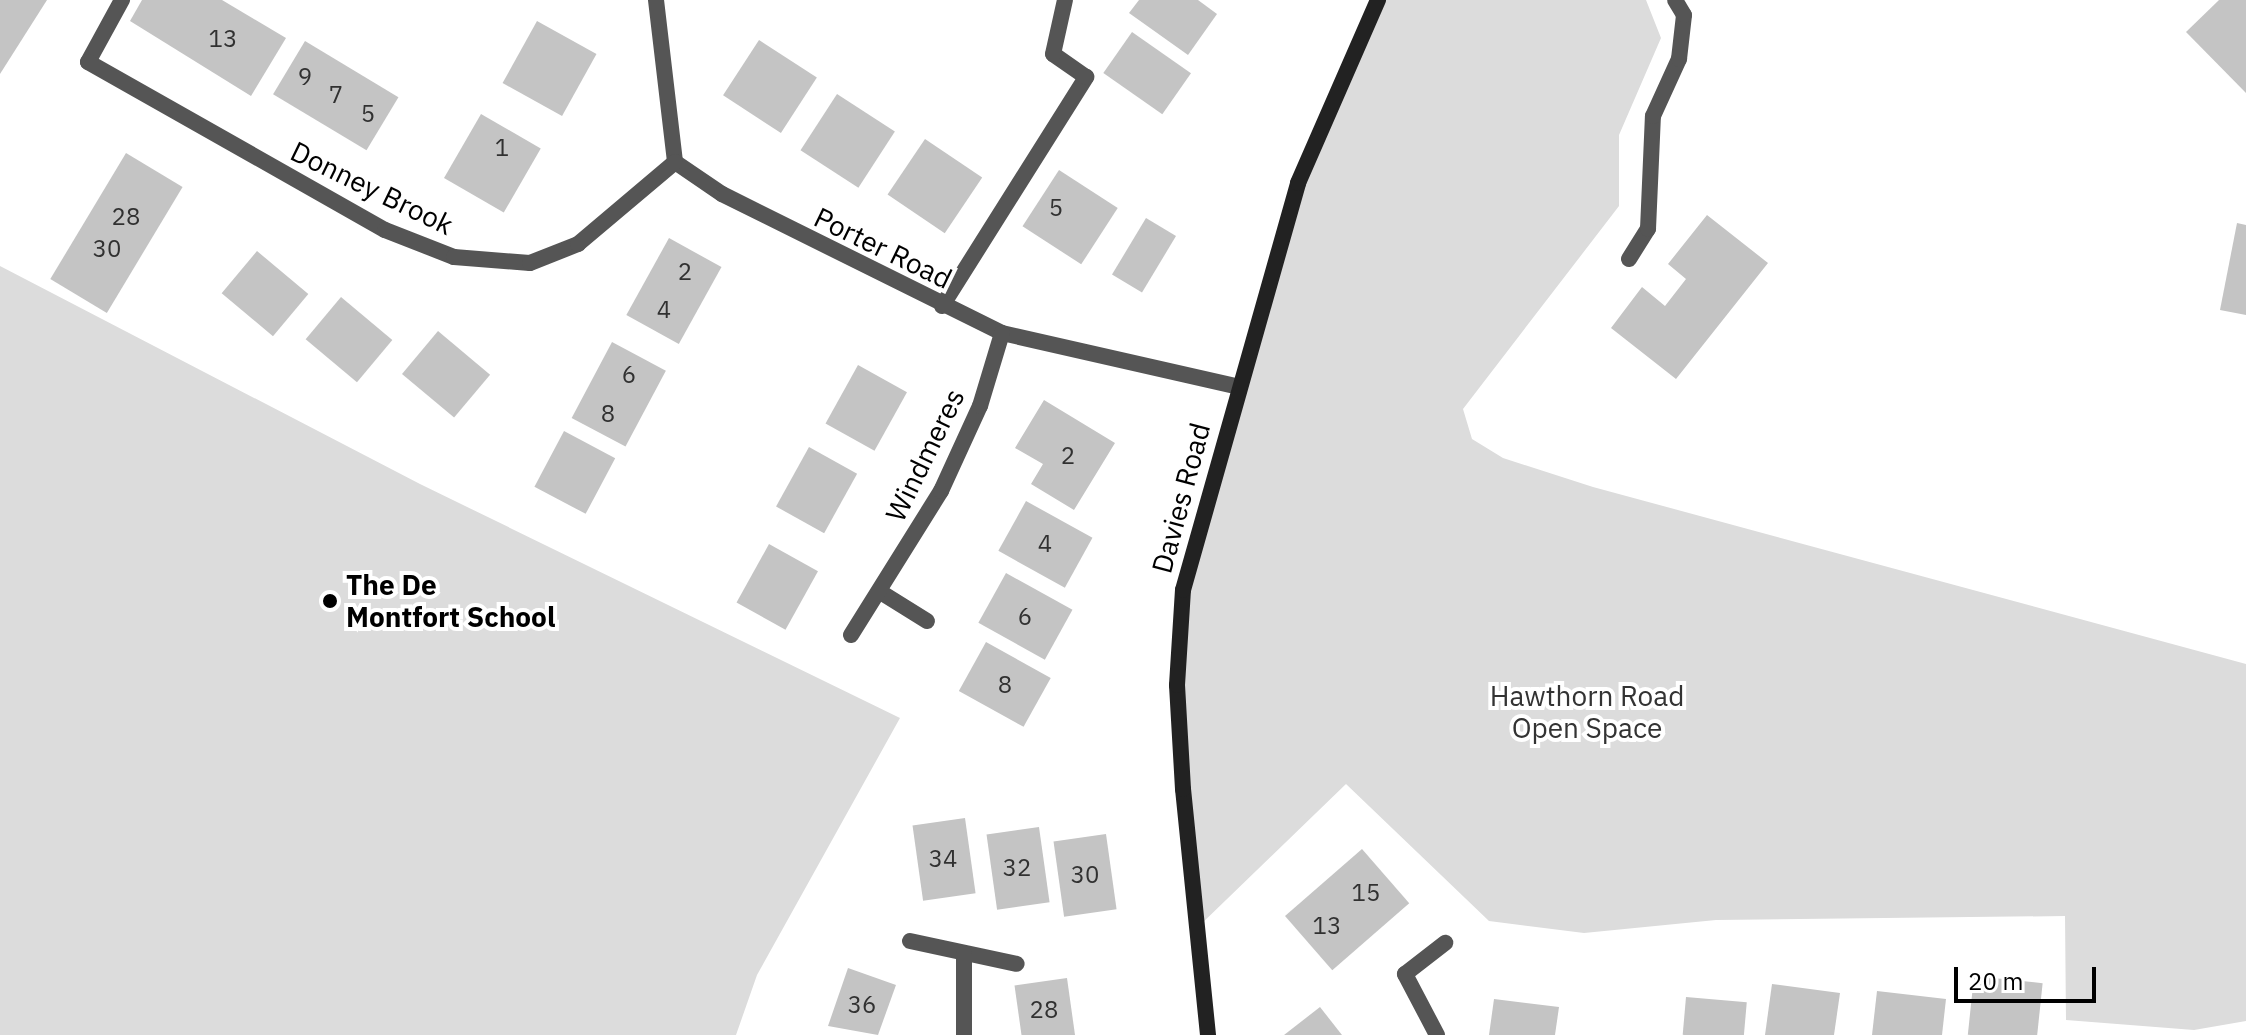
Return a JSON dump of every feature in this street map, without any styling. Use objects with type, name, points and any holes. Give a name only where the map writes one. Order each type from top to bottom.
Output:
[{"type":"street","name":"Donney Brook","points":[[122,0],[88,62],[385,230],[454,257],[530,263],[578,244],[675,162]]},
{"type":"street","points":[[656,0],[675,162]]},
{"type":"street","points":[[942,306],[1086,77],[1053,54],[1065,0]]},
{"type":"street","name":"Davies Road","points":[[1208,1035],[1177,685],[1183,590],[1298,183],[1378,0]]},
{"type":"street","points":[[1629,259],[1648,229],[1653,116],[1679,59],[1684,15],[1675,0]]},
{"type":"street","name":"Porter Road","points":[[675,162],[762,216],[1002,333],[1239,387]]},
{"type":"street","name":"Windmeres","points":[[851,635],[882,593],[980,406],[1002,333]]},
{"type":"street","points":[[882,593],[927,621]]},
{"type":"street","points":[[910,941],[1017,964]]},
{"type":"street","points":[[1437,1035],[1405,974],[1445,943]]},
{"type":"street","points":[[964,954],[964,1035]]},
{"type":"green space","name":"Hawthorn Road Open Space","points":[[1378,0],[1646,0],[1661,38],[1619,135],[1619,206],[1463,409],[1472,439],[1503,458],[1593,487],[2246,664],[2246,1021],[2194,1030],[2066,1020],[2065,916],[1716,920],[1584,933],[1489,921],[1346,784],[1196,929],[1183,789],[1183,590],[1298,183]]},
{"type":"green space","name":"The De Montfort School","points":[[0,266],[420,484],[900,718],[757,975],[736,1035],[0,1035]]},
{"type":"building","points":[[0,0],[47,0],[0,74]]},
{"type":"building","points":[[142,0],[222,0],[286,38],[251,96],[130,21]]},
{"type":"building","points":[[1139,0],[1198,0],[1217,14],[1188,55],[1129,13]]},
{"type":"building","points":[[2219,0],[2246,0],[2246,93],[2186,32]]},
{"type":"building","points":[[537,21],[596,54],[562,116],[503,83]]},
{"type":"building","points":[[1132,32],[1191,73],[1162,114],[1103,73]]},
{"type":"building","points":[[759,40],[817,78],[781,133],[723,95]]},
{"type":"building","points":[[305,41],[398,97],[366,150],[273,94]]},
{"type":"building","points":[[837,94],[895,132],[858,188],[801,150]]},
{"type":"building","points":[[481,114],[541,148],[504,213],[444,178]]},
{"type":"building","points":[[925,139],[982,178],[945,233],[888,195]]},
{"type":"building","points":[[126,153],[183,187],[107,313],[50,279]]},
{"type":"building","points":[[1059,170],[1118,208],[1081,264],[1023,226]]},
{"type":"building","points":[[1707,215],[1768,263],[1676,379],[1611,328],[1642,287],[1665,306],[1686,279],[1668,264]]},
{"type":"building","points":[[1146,218],[1176,236],[1142,293],[1112,275]]},
{"type":"building","points":[[2237,223],[2246,225],[2246,315],[2220,310]]},
{"type":"building","points":[[669,238],[721,267],[679,344],[626,315]]},
{"type":"building","points":[[257,251],[308,294],[273,336],[222,293]]},
{"type":"building","points":[[341,297],[392,340],[357,382],[306,339]]},
{"type":"building","points":[[438,331],[490,375],[454,418],[402,374]]},
{"type":"building","points":[[612,342],[666,371],[625,447],[572,418]]},
{"type":"building","points":[[858,365],[907,392],[874,451],[826,424]]},
{"type":"building","points":[[1044,400],[1115,443],[1074,510],[1031,484],[1043,464],[1015,448]]},
{"type":"building","points":[[564,431],[615,458],[586,514],[534,487]]},
{"type":"building","points":[[809,447],[857,474],[824,533],[776,506]]},
{"type":"building","points":[[1026,501],[1092,538],[1065,588],[998,551]]},
{"type":"building","points":[[769,544],[818,571],[785,630],[737,603]]},
{"type":"building","points":[[1006,573],[1072,610],[1045,660],[978,623]]},
{"type":"building","points":[[986,642],[1051,678],[1024,727],[959,691]]},
{"type":"building","points":[[965,818],[976,893],[923,901],[913,825]]},
{"type":"building","points":[[1039,827],[1050,902],[997,910],[987,834]]},
{"type":"building","points":[[1106,834],[1117,909],[1064,917],[1054,841]]},
{"type":"building","points":[[1362,849],[1409,903],[1332,970],[1285,916]]},
{"type":"building","points":[[848,968],[896,985],[878,1035],[828,1026]]},
{"type":"building","points":[[1974,976],[2043,983],[2037,1035],[1968,1035]]},
{"type":"building","points":[[1067,978],[1075,1035],[1021,1035],[1015,985]]},
{"type":"building","points":[[1772,984],[1840,993],[1834,1035],[1765,1035]]},
{"type":"building","points":[[1877,991],[1946,999],[1942,1035],[1872,1035]]},
{"type":"building","points":[[1686,997],[1747,1002],[1744,1035],[1683,1035]]},
{"type":"building","points":[[1494,999],[1559,1007],[1555,1035],[1489,1035]]},
{"type":"building","points":[[1320,1007],[1342,1035],[1284,1035]]},
{"type":"place","name":"The De Montfort School","points":[[330,601]]}]
